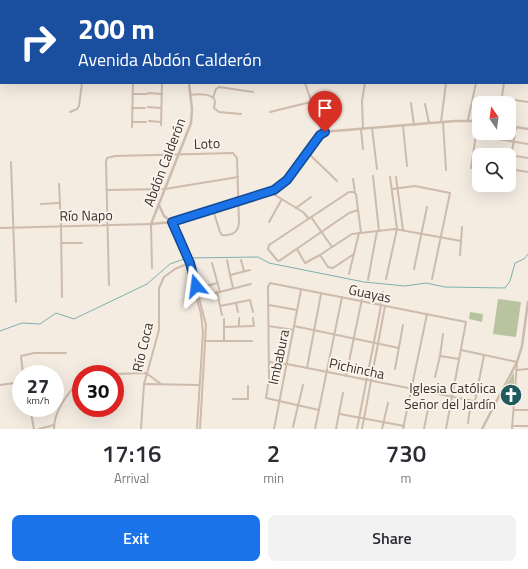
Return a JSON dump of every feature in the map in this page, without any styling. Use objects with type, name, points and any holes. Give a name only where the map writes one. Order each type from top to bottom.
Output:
[{"type":"street","points":[[70,112],[77,109],[79,106],[82,84]]},
{"type":"street","points":[[132,127],[133,84]]},
{"type":"street","points":[[132,122],[161,123],[162,84]]},
{"type":"street","name":"Abdón Calderón","points":[[151,224],[191,123],[192,109],[189,84]]},
{"type":"street","points":[[305,84],[322,132],[472,120]]},
{"type":"street","points":[[363,149],[362,101],[365,84]]},
{"type":"street","points":[[446,84],[442,122],[446,170]]},
{"type":"street","points":[[468,120],[476,84]]},
{"type":"street","points":[[501,96],[504,84]]},
{"type":"street","points":[[241,114],[219,112],[215,110],[215,101],[213,98],[216,89],[219,87],[253,92]]},
{"type":"street","points":[[133,94],[162,94]]},
{"type":"street","points":[[190,95],[205,95],[213,98]]},
{"type":"street","points":[[516,100],[528,102]]},
{"type":"street","points":[[270,112],[311,102]]},
{"type":"street","points":[[411,103],[414,125]]},
{"type":"street","points":[[425,104],[429,124]]},
{"type":"street","points":[[148,107],[161,108]]},
{"type":"street","points":[[132,108],[145,108]]},
{"type":"street","points":[[403,126],[407,166]]},
{"type":"street","points":[[516,127],[528,129]]},
{"type":"street","points":[[372,128],[377,169]]},
{"type":"street","name":"Río Napo","points":[[0,228],[61,225],[151,224],[172,222],[213,210],[270,192],[280,187],[287,180],[322,132]]},
{"type":"street","points":[[471,168],[476,140]]},
{"type":"street","points":[[502,140],[528,144]]},
{"type":"street","points":[[513,148],[514,142]]},
{"type":"street","points":[[307,152],[337,181]]},
{"type":"street","name":"Loto","points":[[107,190],[106,162],[108,158],[115,156],[233,153],[237,158],[239,202],[238,229],[235,233],[231,235],[222,234],[220,232],[213,210]]},
{"type":"street","points":[[516,156],[528,158]]},
{"type":"street","points":[[12,162],[16,302]]},
{"type":"street","points":[[516,170],[528,172]]},
{"type":"street","points":[[368,280],[378,231],[373,176]]},
{"type":"street","points":[[396,176],[403,230]]},
{"type":"street","points":[[109,285],[107,190],[165,189],[238,177]]},
{"type":"street","points":[[386,279],[397,229],[390,177]]},
{"type":"street","points":[[350,274],[360,233],[353,179]]},
{"type":"street","points":[[59,184],[62,297]]},
{"type":"street","points":[[392,188],[415,186],[450,194],[432,279]]},
{"type":"street","points":[[270,192],[303,212],[310,218],[332,247]]},
{"type":"street","points":[[354,193],[347,193],[268,247],[278,261],[349,213],[358,210]]},
{"type":"street","points":[[296,208],[311,197]]},
{"type":"street","points":[[269,222],[282,199]]},
{"type":"street","points":[[41,204],[59,203]]},
{"type":"street","points":[[159,204],[164,216],[172,222],[186,256],[206,325],[206,341],[197,429]]},
{"type":"street","points":[[414,269],[427,207]]},
{"type":"street","points":[[151,224],[152,268]]},
{"type":"street","points":[[460,255],[462,227]]},
{"type":"street","points":[[296,249],[305,263],[350,235],[397,229],[461,241]]},
{"type":"street","points":[[61,243],[82,243]]},
{"type":"street","points":[[320,255],[330,268],[354,254]]},
{"type":"street","points":[[227,260],[233,288]]},
{"type":"street","points":[[241,260],[244,271]]},
{"type":"street","name":"Río Coca","points":[[141,429],[146,373],[159,330],[159,288],[164,277],[188,263]]},
{"type":"street","points":[[212,263],[222,315]]},
{"type":"street","points":[[230,274],[250,270]]},
{"type":"street","points":[[203,287],[217,283]]},
{"type":"street","name":"Guayas","points":[[269,305],[268,287],[270,283],[466,322],[461,350]]},
{"type":"street","points":[[198,297],[251,284]]},
{"type":"street","points":[[346,376],[364,289]]},
{"type":"street","name":"Imbabura","points":[[274,429],[301,290]]},
{"type":"street","points":[[357,429],[383,292]]},
{"type":"street","points":[[307,368],[321,294]]},
{"type":"street","points":[[198,297],[203,332],[200,429]]},
{"type":"street","points":[[315,429],[342,297]]},
{"type":"street","points":[[220,306],[250,300],[253,312]]},
{"type":"street","points":[[482,429],[517,362],[527,322],[528,302]]},
{"type":"street","points":[[236,303],[238,312]]},
{"type":"street","points":[[297,310],[269,305],[269,378],[266,398],[319,410]]},
{"type":"street","points":[[362,429],[385,306]]},
{"type":"street","points":[[340,414],[383,422],[404,428],[427,314]]},
{"type":"street","points":[[239,318],[239,326]]},
{"type":"street","points":[[224,326],[254,326],[254,318]]},
{"type":"street","points":[[224,319],[224,341]]},
{"type":"street","points":[[395,369],[403,325]]},
{"type":"street","points":[[269,326],[293,330]]},
{"type":"street","points":[[294,326],[399,348]]},
{"type":"street","points":[[434,377],[440,356],[443,334]]},
{"type":"street","points":[[206,341],[252,341]]},
{"type":"street","points":[[446,429],[461,350],[517,362]]},
{"type":"street","points":[[22,365],[21,356],[34,353],[66,353]]},
{"type":"street","points":[[475,402],[484,355]]},
{"type":"street","points":[[440,356],[459,359]]},
{"type":"street","name":"Pichincha","points":[[269,362],[287,364],[411,390],[494,405]]},
{"type":"street","points":[[512,429],[517,362]]},
{"type":"street","points":[[517,370],[528,369]]},
{"type":"street","points":[[124,374],[146,373],[162,385]]},
{"type":"street","points":[[0,385],[12,383]]},
{"type":"street","points":[[144,384],[201,385]]},
{"type":"street","points":[[293,427],[302,385]]},
{"type":"street","points":[[233,399],[248,399],[248,386]]},
{"type":"street","points":[[54,429],[59,408],[72,390]]},
{"type":"street","points":[[336,429],[343,394]]},
{"type":"street","points":[[468,423],[472,401]]},
{"type":"street","points":[[382,429],[388,403]]},
{"type":"street","points":[[424,429],[428,409]]},
{"type":"street","points":[[514,410],[528,410]]},
{"type":"street","points":[[32,417],[34,429]]},
{"type":"street","points":[[39,429],[54,426]]},
{"type":"street","points":[[512,426],[528,426]]},
{"type":"green space","points":[[498,299],[521,302],[516,337],[493,334]]},
{"type":"green space","points":[[470,312],[483,314],[482,322],[469,319]]},
{"type":"green space","points":[[514,372],[514,390],[505,388]]},
{"type":"waterway","points":[[189,258],[258,257],[269,263],[364,282],[405,286],[426,283],[445,287],[505,288],[510,281],[515,263],[524,259],[528,254]]},
{"type":"waterway","points":[[0,331],[22,323],[40,324],[56,313],[74,319],[147,284],[170,264],[184,259]]},
{"type":"place","name":"Iglesia Católica Señor del Jardín","points":[[511,395]]},
{"type":"route","points":[[196,286],[190,263],[172,222],[239,202],[280,187],[287,180],[322,132],[325,132]]}]
